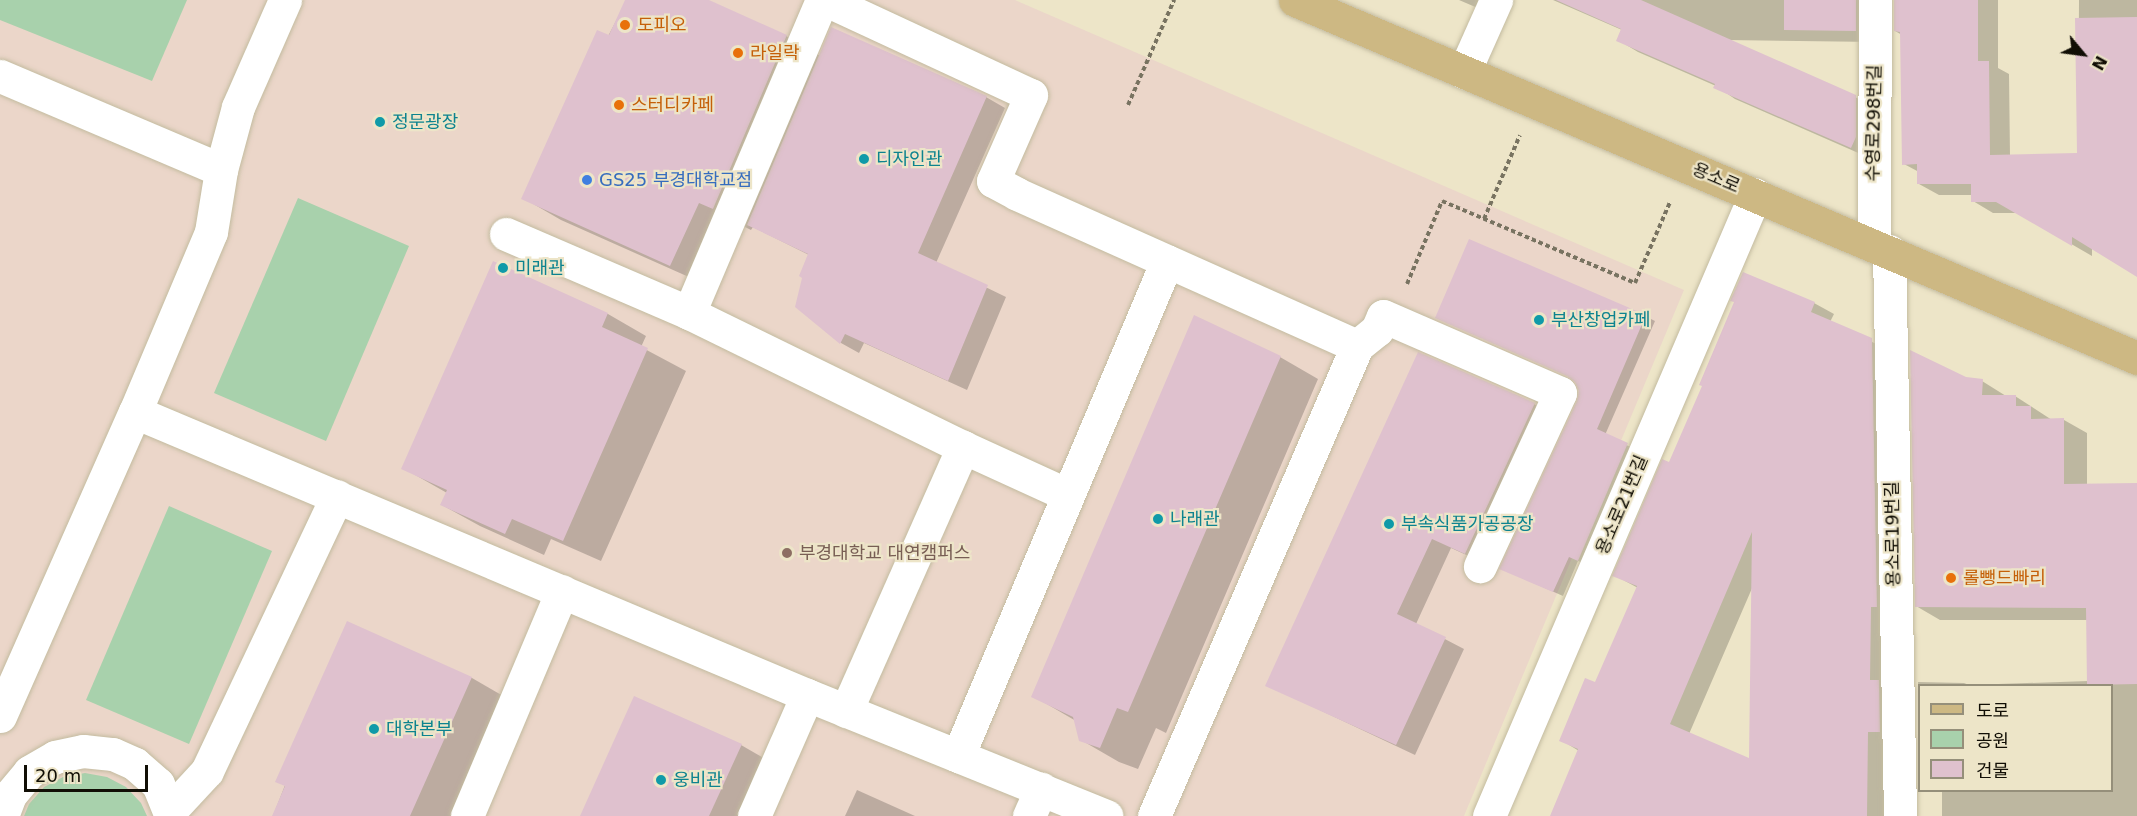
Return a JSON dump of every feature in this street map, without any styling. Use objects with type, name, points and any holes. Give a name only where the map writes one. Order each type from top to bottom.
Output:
[{"type":"main road","name":"용소로","points":[[1295,0],[2137,358]]},
{"type":"street","points":[[0,716],[135,412],[211,232],[220,170],[238,107],[285,0]]},
{"type":"street","points":[[689,313],[824,0],[1031,95],[993,181],[1357,346]]},
{"type":"street","points":[[1464,72],[1497,0]]},
{"type":"street","name":"수영로298번길","points":[[1875,0],[1881,248]]},
{"type":"street","points":[[0,76],[220,170]]},
{"type":"street","name":"용소로21번길","points":[[1489,816],[1755,195]]},
{"type":"street","points":[[506,234],[689,313],[963,447],[1068,495]]},
{"type":"street","name":"용소로19번길","points":[[1881,248],[1900,816]]},
{"type":"street","points":[[958,756],[1167,261]]},
{"type":"street","points":[[1154,816],[1357,346],[1377,330],[1383,316],[1560,393],[1480,566]]},
{"type":"street","points":[[135,412],[807,695],[958,756],[1035,802],[1107,816]]},
{"type":"street","points":[[846,711],[963,447]]},
{"type":"street","points":[[4,799],[29,772],[55,757],[83,751],[113,754],[135,764],[158,784],[171,813],[207,771],[337,496]]},
{"type":"street","points":[[466,816],[562,591]]},
{"type":"street","points":[[754,816],[807,695]]},
{"type":"path","points":[[1128,105],[1174,0]]},
{"type":"path","points":[[1484,219],[1534,101]]},
{"type":"path","points":[[1392,320],[1442,201],[1635,283],[1686,165]]},
{"type":"shaded area","name":"부경대학교 대연캠퍼스","points":[[0,0],[1015,0],[1684,290],[1464,816],[0,816]]},
{"type":"green space","points":[[0,0],[187,0],[152,81],[0,20]]},
{"type":"green space","points":[[298,198],[409,246],[326,441],[214,393]]},
{"type":"green space","points":[[169,506],[272,551],[189,744],[86,700]]},
{"type":"green space","points":[[85,773],[107,777],[126,787],[141,803],[147,816],[24,816],[29,804],[44,787],[63,777]]},
{"type":"building","points":[[625,0],[709,0],[787,35],[713,209],[699,203],[670,266],[521,199],[597,30],[609,35]]},
{"type":"building","points":[[1556,0],[1641,0],[1856,95],[1856,137],[1851,148],[1713,88],[1715,84],[1616,41],[1621,29]]},
{"type":"building","points":[[1784,0],[1856,0],[1856,31],[1784,30]]},
{"type":"building","points":[[1894,0],[1978,0],[1978,61],[1989,61],[1990,155],[2077,153],[2075,18],[2137,17],[2137,277],[2072,237],[2072,246],[1996,202],[1971,202],[1971,184],[1917,184],[1917,164],[1902,165],[1900,32],[1894,31]]},
{"type":"building","name":"디자인관","points":[[831,27],[987,96],[918,253],[988,285],[948,381],[845,334],[840,344],[795,307],[802,278],[799,276],[808,254],[747,225]]},
{"type":"building","points":[[1469,239],[1646,315],[1597,429],[1628,443],[1578,561],[1569,557],[1553,592],[1499,569],[1577,401],[1579,391],[1575,382],[1567,376],[1435,318]]},
{"type":"building","points":[[493,261],[608,313],[602,327],[648,348],[563,541],[512,519],[505,534],[440,505],[447,490],[401,469]]},
{"type":"building","points":[[1743,272],[1815,302],[1811,312],[1872,338],[1877,607],[1871,607],[1870,680],[1879,680],[1880,732],[1868,732],[1867,816],[1550,816],[1578,749],[1559,741],[1585,678],[1595,682],[1637,586],[1612,576],[1662,459],[1669,462],[1702,386],[1699,385],[1734,302],[1730,301]],"holes":[[[1752,532],[1749,758],[1670,724]]]},
{"type":"building","name":"나래관","points":[[1194,315],[1281,356],[1128,712],[1117,708],[1100,748],[1079,741],[1073,717],[1031,697]]},
{"type":"building","points":[[1910,350],[1966,377],[1983,379],[1982,395],[2016,395],[2016,406],[2031,406],[2031,419],[2064,418],[2064,484],[2137,483],[2137,684],[2087,684],[2086,608],[1915,607]]},
{"type":"building","name":"부속식품가공공장","points":[[1418,352],[1535,403],[1465,554],[1432,539],[1397,614],[1446,637],[1396,745],[1265,686]]},
{"type":"building","name":"대학본부","points":[[347,621],[472,677],[410,816],[272,816],[285,786],[275,782]]},
{"type":"building","name":"웅비관","points":[[634,696],[742,744],[709,816],[580,816]]},
{"type":"place","name":"도피오","points":[[625,25]]},
{"type":"place","name":"라일락","points":[[738,53]]},
{"type":"place","name":"스터디카페","points":[[619,105]]},
{"type":"place","name":"정문광장","points":[[380,122]]},
{"type":"place","name":"디자인관","points":[[864,159]]},
{"type":"place","name":"GS25 부경대학교점","points":[[587,180]]},
{"type":"place","name":"미래관","points":[[503,268]]},
{"type":"place","name":"부산창업카페","points":[[1539,320]]},
{"type":"place","name":"나래관","points":[[1158,519]]},
{"type":"place","name":"부속식품가공공장","points":[[1389,524]]},
{"type":"place","name":"부경대학교 대연캠퍼스","points":[[787,553]]},
{"type":"place","name":"롤뺑드빠리","points":[[1951,578]]},
{"type":"place","name":"대학본부","points":[[374,729]]},
{"type":"place","name":"웅비관","points":[[661,780]]}]
